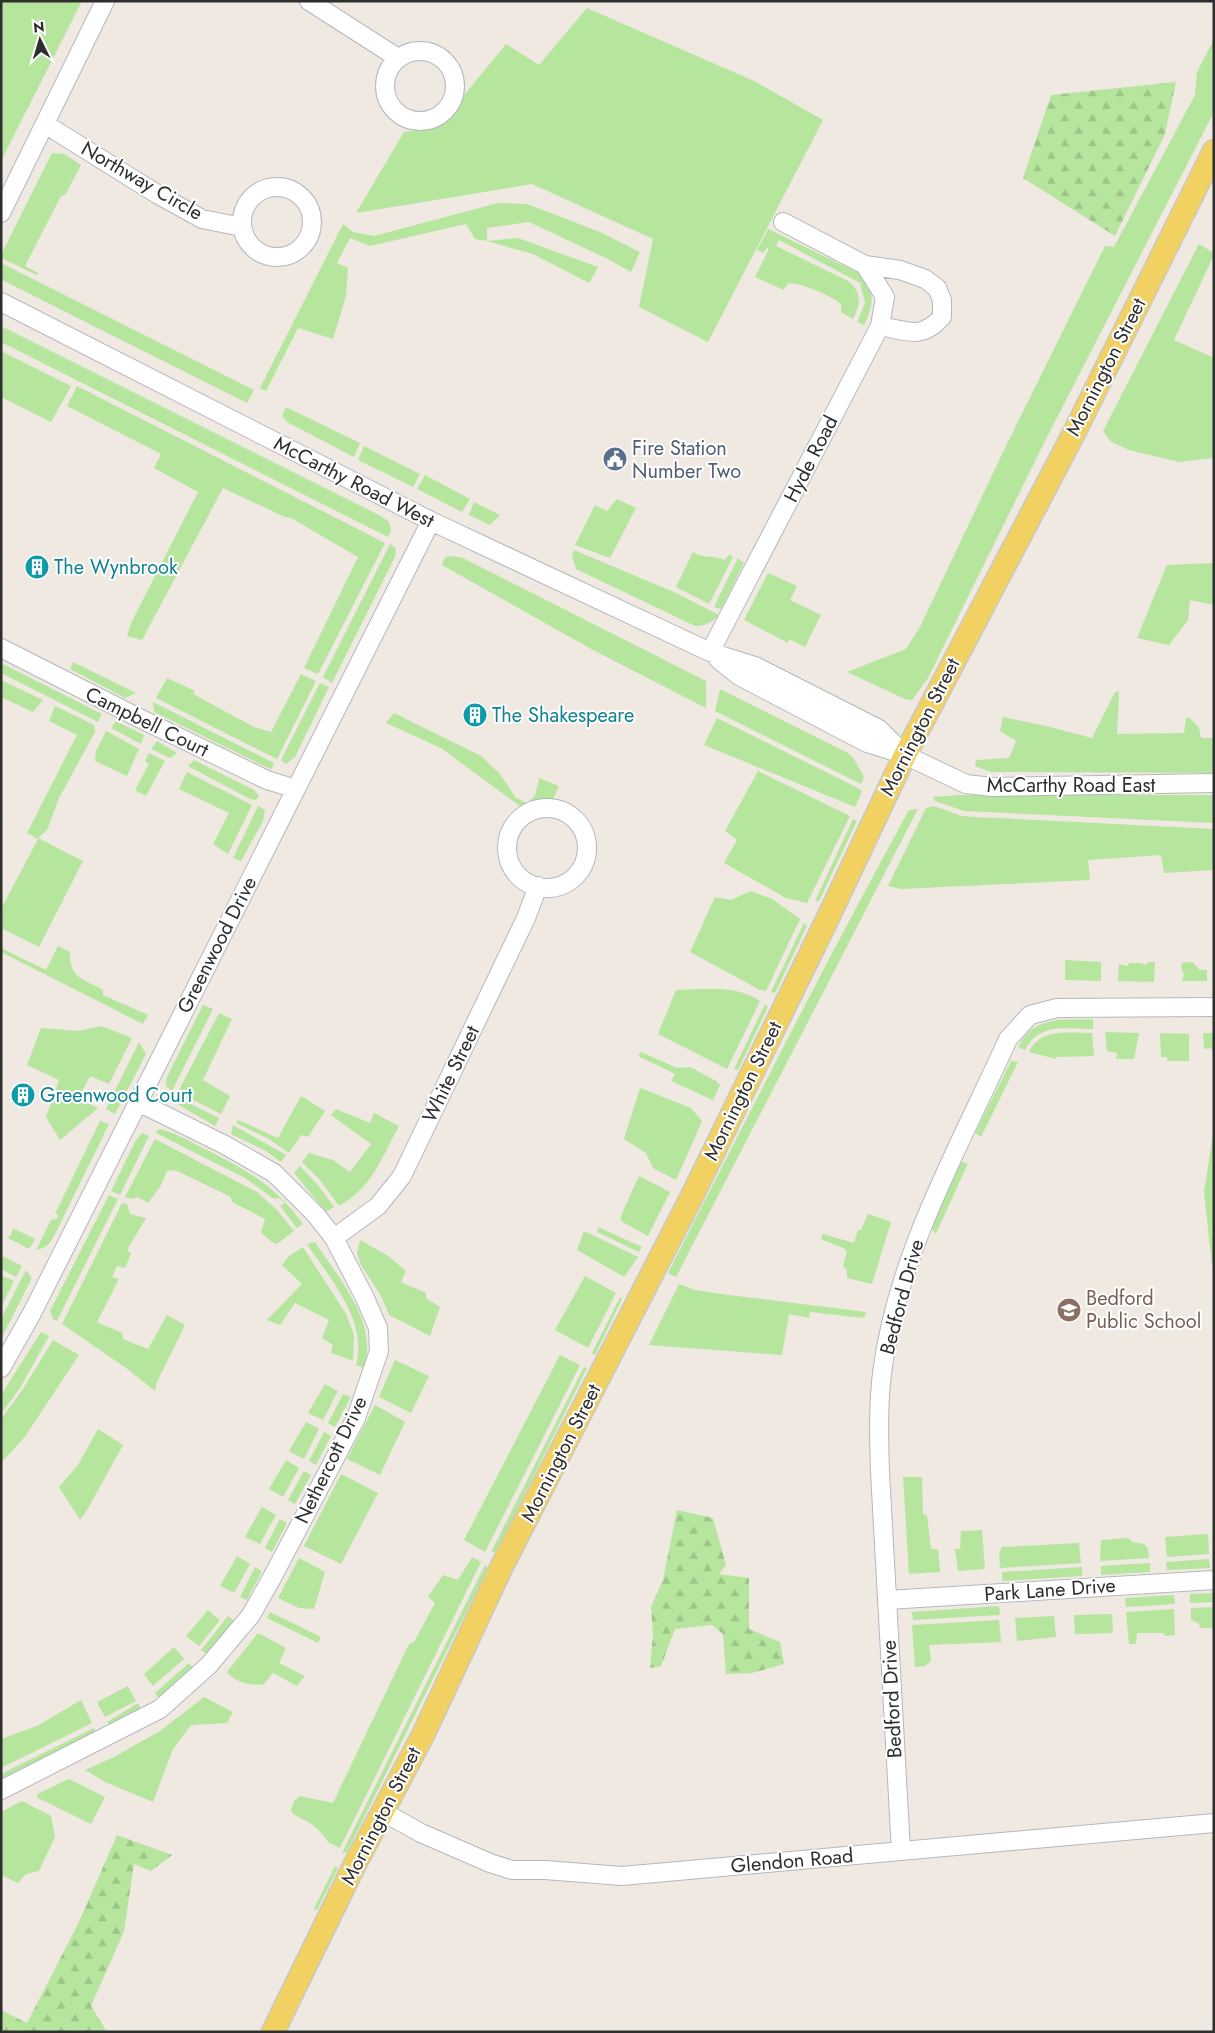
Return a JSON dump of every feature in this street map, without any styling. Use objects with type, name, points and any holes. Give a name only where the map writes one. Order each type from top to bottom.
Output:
[{"type":"main road","name":"Mornington Street","points":[[272,2032],[354,1866],[423,1735],[502,1566],[612,1353],[784,1008],[905,755],[1074,433],[1214,151]]},
{"type":"street","points":[[1,213],[105,1]]},
{"type":"street","points":[[309,1],[398,58]]},
{"type":"street","points":[[418,50],[431,52],[448,62],[454,73],[456,85],[454,99],[447,109],[435,118],[415,121],[403,117],[393,109],[385,89],[385,79],[390,67],[398,58],[406,53],[418,50]]},
{"type":"street","name":"Northway Circle","points":[[45,124],[157,194],[202,218],[242,227]]},
{"type":"street","points":[[783,222],[865,265],[900,270],[925,279],[937,288],[942,300],[942,317],[934,326],[919,333],[880,326]]},
{"type":"street","name":"Hyde Road","points":[[710,652],[880,326],[885,297],[865,265]]},
{"type":"street","name":"McCarthy Road West","points":[[1,302],[431,521],[710,652],[739,676],[867,743],[905,755]]},
{"type":"street","name":"Greenwood Drive","points":[[1,1368],[32,1313],[431,521]]},
{"type":"street","name":"Campbell Court","points":[[1,648],[135,716],[268,780],[296,789]]},
{"type":"street","name":"McCarthy Road East","points":[[905,755],[966,784],[992,788],[1214,783]]},
{"type":"street","points":[[554,808],[572,817],[584,832],[587,849],[584,862],[577,874],[566,882],[553,887],[538,886],[526,882],[516,873],[511,865],[507,852],[508,838],[512,828],[524,815],[537,809],[554,808]]},
{"type":"street","name":"White Street","points":[[334,1238],[378,1206],[402,1176],[526,918],[538,886]]},
{"type":"street","name":"Bedford Drive","points":[[901,1851],[880,1472],[880,1415],[882,1372],[894,1311],[920,1232],[1008,1039],[1030,1015],[1057,1008],[1214,1007]]},
{"type":"street","name":"Nethercott Drive","points":[[1,1790],[160,1709],[200,1674],[251,1615],[356,1418],[379,1351],[378,1328],[334,1238],[316,1214],[274,1174],[225,1144],[138,1102]]},
{"type":"street","name":"Park Lane Drive","points":[[887,1600],[1214,1580]]},
{"type":"street","name":"Glendon Road","points":[[383,1812],[421,1833],[490,1863],[512,1870],[545,1870],[622,1876],[1214,1823]]},
{"type":"green space","points":[[1,1],[82,1],[1,161]]},
{"type":"green space","points":[[587,8],[754,81],[823,120],[708,342],[639,307],[653,239],[532,184],[356,213],[404,132],[438,127],[506,44],[539,65]]},
{"type":"green space","points":[[1214,39],[1214,112],[1044,443],[928,678],[912,700],[905,699],[847,672],[906,649],[920,627],[1004,450],[1105,246],[1114,247],[1195,95],[1197,72]]},
{"type":"green space","points":[[1176,82],[1165,134],[1115,236],[1023,178],[1051,95]]},
{"type":"green space","points":[[52,153],[64,154],[81,165],[65,195],[61,196],[25,266],[38,273],[37,275],[1,258],[1,255]]},
{"type":"green space","points":[[498,203],[527,204],[600,232],[640,252],[631,272],[610,260],[529,222],[487,228],[487,241],[475,239],[466,224],[370,246],[350,238],[337,263],[348,268],[346,296],[333,339],[298,328],[266,391],[260,388],[343,224],[353,232],[374,236]]},
{"type":"green space","points":[[768,229],[859,273],[865,279],[872,298],[870,311],[864,325],[857,322],[865,303],[860,283],[779,240],[776,246],[853,285],[858,294],[859,303],[853,319],[841,312],[841,304],[816,290],[788,283],[784,290],[755,277],[769,249],[767,248],[763,253],[757,250]]},
{"type":"green space","points":[[518,238],[598,267],[589,283],[533,254],[487,241]]},
{"type":"green space","points":[[1199,244],[1214,253],[1214,255],[1174,340],[1214,358],[1214,458],[1179,462],[1129,450],[1110,441],[1103,431]]},
{"type":"green space","points":[[1,263],[254,390],[247,403],[4,281],[1,278]]},
{"type":"green space","points":[[1,326],[381,516],[389,522],[391,531],[388,537],[1,342]]},
{"type":"green space","points":[[1,351],[71,386],[51,422],[1,397]]},
{"type":"green space","points":[[77,386],[385,543],[318,674],[304,668],[358,557],[291,518],[285,517],[223,488],[142,640],[127,636],[132,621],[198,492],[154,468],[161,454],[67,406]]},
{"type":"green space","points":[[286,407],[360,443],[354,457],[287,422],[282,416]]},
{"type":"green space","points":[[364,446],[420,474],[413,487],[358,460]]},
{"type":"green space","points":[[425,475],[470,499],[462,512],[417,489]]},
{"type":"green space","points":[[617,499],[636,508],[610,558],[575,545],[595,505],[607,511]]},
{"type":"green space","points":[[474,502],[500,515],[490,525],[469,515]]},
{"type":"green space","points":[[390,544],[396,548],[395,557],[332,683],[323,677]]},
{"type":"green space","points":[[574,550],[676,593],[719,615],[708,623],[695,626],[576,569],[572,555]]},
{"type":"green space","points":[[693,552],[701,556],[725,560],[729,554],[733,557],[709,604],[676,587]]},
{"type":"green space","points":[[445,557],[463,558],[706,681],[706,708],[593,650],[442,565]]},
{"type":"green space","points":[[738,558],[744,563],[721,609],[714,607]]},
{"type":"green space","points":[[1214,563],[1214,605],[1190,600],[1188,620],[1169,645],[1137,638],[1167,565]]},
{"type":"green space","points":[[768,573],[797,586],[790,600],[821,615],[805,647],[789,639],[788,643],[744,620]]},
{"type":"green space","points":[[73,662],[136,693],[125,698],[70,669]]},
{"type":"green space","points":[[1,663],[102,714],[98,722],[1,673]]},
{"type":"green space","points":[[301,674],[316,681],[277,759],[156,698],[167,678],[195,691],[193,694],[254,727],[271,732]]},
{"type":"green space","points":[[1,680],[43,700],[33,712],[1,697]]},
{"type":"green space","points":[[320,683],[329,687],[295,757],[286,764],[281,760]]},
{"type":"green space","points":[[720,689],[848,753],[854,759],[864,777],[861,784],[715,711]]},
{"type":"green space","points":[[1119,691],[1117,734],[1184,733],[1186,718],[1190,718],[1199,728],[1201,738],[1214,738],[1214,773],[991,772],[975,766],[976,760],[1009,758],[1016,741],[1000,731],[1003,717],[1092,738],[1115,692]]},
{"type":"green space","points":[[153,702],[274,763],[272,769],[154,712]]},
{"type":"green space","points":[[55,706],[94,725],[95,732],[59,798],[47,830],[38,838],[83,861],[39,947],[1,928],[1,909],[38,839],[27,833],[77,735],[49,721]]},
{"type":"green space","points":[[394,713],[481,756],[500,774],[516,798],[527,803],[535,796],[539,778],[559,786],[552,802],[524,809],[441,748],[386,723]]},
{"type":"green space","points":[[717,718],[856,787],[862,791],[855,807],[704,745]]},
{"type":"green space","points":[[116,721],[144,735],[141,744],[111,728]]},
{"type":"green space","points":[[106,731],[139,749],[127,776],[95,761],[96,751]]},
{"type":"green space","points":[[157,741],[177,753],[170,758],[151,749]]},
{"type":"green space","points":[[149,753],[165,761],[146,796],[135,790],[149,764],[145,761]]},
{"type":"green space","points":[[194,760],[254,790],[259,796],[256,800],[250,799],[188,766]]},
{"type":"green space","points":[[758,771],[850,816],[807,903],[786,898],[724,863],[737,840],[725,831]]},
{"type":"green space","points":[[187,772],[252,805],[228,854],[213,844],[229,813],[179,789]]},
{"type":"green space","points":[[960,795],[1214,795],[1214,823],[964,811],[935,801],[933,797]]},
{"type":"green space","points":[[258,806],[265,810],[263,821],[241,861],[233,858]]},
{"type":"green space","points":[[934,806],[962,816],[1214,829],[1214,870],[1164,873],[1161,855],[1088,860],[1090,880],[901,889],[888,886],[926,808]]},
{"type":"green space","points":[[918,809],[676,1277],[668,1273],[878,867],[909,810]]},
{"type":"green space","points":[[853,819],[857,821],[819,901],[815,901]]},
{"type":"green space","points":[[751,891],[772,899],[800,919],[766,991],[760,990],[690,952],[715,897],[731,900]]},
{"type":"green space","points":[[804,923],[807,926],[775,993],[771,992]]},
{"type":"green space","points":[[58,946],[70,952],[72,967],[79,977],[103,990],[103,995],[148,1015],[143,1024],[1,952],[1,948],[46,970]]},
{"type":"green space","points":[[1065,960],[1101,962],[1101,981],[1065,980]]},
{"type":"green space","points":[[1148,962],[1155,962],[1154,982],[1118,981],[1119,964],[1128,966],[1129,963],[1140,963],[1146,965]]},
{"type":"green space","points":[[1192,962],[1200,970],[1207,970],[1207,981],[1182,981],[1184,974],[1181,968],[1182,963]]},
{"type":"green space","points":[[676,990],[738,991],[760,1001],[727,1069],[658,1034]]},
{"type":"green space","points":[[765,1004],[768,1007],[738,1070],[734,1069]]},
{"type":"green space","points":[[203,1005],[213,1009],[172,1091],[166,1086],[167,1077]]},
{"type":"green space","points":[[219,1013],[232,1019],[203,1080],[230,1096],[221,1114],[178,1092]]},
{"type":"green space","points":[[1093,1019],[1093,1029],[1064,1028],[1046,1031],[1031,1041],[1025,1050],[1018,1047],[1032,1029],[1041,1024],[1060,1020]]},
{"type":"green space","points":[[101,1026],[132,1038],[109,1084],[90,1076],[78,1099],[98,1108],[60,1140],[46,1117],[59,1080],[27,1065],[41,1028],[79,1031]]},
{"type":"green space","points":[[1105,1032],[1139,1033],[1134,1059],[1116,1059],[1117,1053],[1107,1051]]},
{"type":"green space","points":[[1092,1033],[1094,1056],[1056,1057],[1056,1059],[1029,1052],[1034,1044],[1048,1035]]},
{"type":"green space","points":[[1160,1033],[1189,1034],[1189,1061],[1167,1061],[1167,1057],[1161,1057]]},
{"type":"green space","points":[[1203,1033],[1214,1033],[1214,1054],[1211,1048],[1204,1049]]},
{"type":"green space","points":[[139,1042],[146,1054],[115,1114],[106,1109]]},
{"type":"green space","points":[[641,1052],[677,1068],[690,1067],[716,1081],[720,1085],[713,1100],[671,1081],[675,1074],[638,1056]]},
{"type":"green space","points":[[1011,1061],[1018,1062],[981,1137],[975,1133]]},
{"type":"green space","points":[[640,1088],[691,1108],[702,1121],[676,1180],[653,1168],[646,1153],[624,1139]]},
{"type":"green space","points":[[174,1096],[219,1118],[215,1126],[172,1101]]},
{"type":"green space","points":[[301,1096],[325,1111],[308,1137],[301,1135],[289,1153],[269,1139],[236,1123],[238,1120],[278,1138]]},
{"type":"green space","points":[[336,1109],[370,1123],[374,1113],[399,1126],[368,1181],[350,1199],[339,1206],[319,1179],[302,1162],[309,1153],[333,1160],[350,1172],[371,1144],[331,1115]]},
{"type":"green space","points":[[100,1121],[109,1124],[57,1230],[47,1246],[36,1250],[51,1220],[56,1219],[59,1215],[55,1214]]},
{"type":"green space","points":[[233,1125],[286,1155],[281,1162],[266,1151],[231,1134]]},
{"type":"green space","points":[[1214,1128],[1214,1265],[1212,1265],[1204,1192]]},
{"type":"green space","points":[[158,1129],[185,1139],[231,1162],[257,1178],[281,1198],[303,1224],[297,1228],[280,1206],[285,1203],[279,1198],[274,1199],[245,1178],[156,1133]]},
{"type":"green space","points":[[142,1133],[149,1136],[120,1195],[111,1191],[136,1140]]},
{"type":"green space","points":[[155,1139],[257,1192],[277,1210],[294,1231],[277,1244],[272,1242],[261,1233],[265,1219],[232,1202],[231,1197],[175,1170],[167,1171],[160,1187],[148,1203],[138,1197],[131,1199],[125,1197]]},
{"type":"green space","points":[[960,1162],[968,1163],[936,1234],[931,1228]]},
{"type":"green space","points":[[300,1166],[318,1185],[334,1207],[326,1212],[294,1173]]},
{"type":"green space","points":[[639,1176],[670,1192],[648,1236],[621,1221],[621,1216]]},
{"type":"green space","points":[[109,1195],[118,1199],[57,1321],[53,1319],[50,1311]]},
{"type":"green space","points":[[122,1203],[127,1204],[130,1214],[146,1218],[127,1250],[131,1253],[125,1268],[117,1266],[112,1277],[119,1279],[97,1322],[122,1333],[123,1339],[148,1349],[167,1315],[185,1325],[157,1382],[155,1391],[126,1368],[62,1324]]},
{"type":"green space","points":[[868,1214],[891,1222],[872,1284],[847,1278],[847,1270],[843,1266],[847,1252],[845,1249],[821,1239],[823,1234],[854,1243],[858,1230],[861,1230]]},
{"type":"green space","points":[[598,1227],[642,1247],[639,1252],[597,1232]]},
{"type":"green space","points":[[13,1228],[35,1239],[29,1249],[8,1238]]},
{"type":"green space","points":[[584,1231],[638,1257],[624,1277],[577,1250]]},
{"type":"green space","points":[[360,1240],[388,1256],[406,1271],[401,1282],[426,1293],[426,1298],[440,1307],[430,1336],[389,1315],[381,1296],[361,1265],[357,1253]]},
{"type":"green space","points":[[315,1242],[350,1294],[363,1323],[367,1353],[364,1368],[356,1365],[357,1332],[352,1316],[336,1286],[307,1244]]},
{"type":"green space","points":[[303,1247],[346,1314],[354,1335],[353,1361],[331,1353],[333,1345],[322,1338],[329,1320],[295,1303],[280,1325],[267,1320],[302,1284],[282,1265],[289,1256]]},
{"type":"green space","points":[[1,1255],[22,1266],[16,1277],[1,1269]]},
{"type":"green space","points":[[26,1270],[31,1280],[1,1339],[1,1319]]},
{"type":"green space","points":[[1,1275],[14,1281],[1,1307]]},
{"type":"green space","points":[[585,1276],[616,1293],[588,1348],[555,1330]]},
{"type":"green space","points":[[679,1284],[695,1290],[721,1294],[866,1312],[864,1318],[810,1312],[809,1318],[789,1314],[782,1355],[649,1345]]},
{"type":"green space","points":[[620,1297],[622,1299],[595,1355],[592,1353]]},
{"type":"green space","points":[[41,1332],[49,1336],[20,1388],[1,1414],[1,1395]]},
{"type":"green space","points":[[53,1340],[79,1355],[24,1438],[1,1463],[1,1419],[23,1389]]},
{"type":"green space","points":[[560,1355],[580,1365],[485,1552],[464,1540]]},
{"type":"green space","points":[[395,1360],[429,1376],[411,1413],[379,1397]]},
{"type":"green space","points":[[584,1367],[587,1368],[496,1552],[491,1552]]},
{"type":"green space","points":[[325,1384],[338,1391],[323,1420],[308,1413]]},
{"type":"green space","points":[[343,1394],[351,1397],[335,1427],[328,1423]]},
{"type":"green space","points":[[375,1405],[405,1422],[380,1475],[347,1459]]},
{"type":"green space","points":[[306,1422],[319,1429],[304,1459],[289,1451]]},
{"type":"green space","points":[[98,1429],[123,1445],[80,1520],[59,1487],[78,1465]]},
{"type":"green space","points":[[324,1432],[331,1436],[316,1465],[309,1461]]},
{"type":"green space","points":[[286,1460],[299,1468],[283,1497],[269,1489]]},
{"type":"green space","points":[[304,1471],[311,1475],[295,1504],[288,1500]]},
{"type":"green space","points":[[341,1474],[378,1493],[341,1564],[304,1546]]},
{"type":"green space","points":[[903,1477],[922,1477],[923,1514],[927,1515],[931,1549],[938,1549],[940,1572],[909,1574]]},
{"type":"green space","points":[[262,1507],[276,1515],[260,1544],[245,1537]]},
{"type":"green space","points":[[677,1510],[713,1518],[726,1565],[719,1574],[749,1578],[749,1629],[780,1642],[784,1664],[752,1673],[726,1674],[723,1634],[712,1625],[675,1629],[661,1666],[650,1668],[653,1635],[651,1607],[663,1580]]},
{"type":"green space","points":[[280,1519],[287,1523],[272,1552],[265,1548]]},
{"type":"green space","points":[[982,1530],[985,1569],[958,1571],[955,1549],[960,1549],[961,1531]]},
{"type":"green space","points":[[1208,1534],[1209,1554],[1167,1557],[1165,1537]]},
{"type":"green space","points":[[1128,1538],[1133,1542],[1144,1544],[1148,1549],[1149,1558],[1100,1561],[1101,1540]]},
{"type":"green space","points":[[1079,1543],[1081,1563],[1000,1568],[999,1555],[1002,1547]]},
{"type":"green space","points":[[237,1556],[250,1564],[234,1593],[220,1586]]},
{"type":"green space","points":[[472,1557],[481,1562],[340,1848],[329,1843],[318,1829],[293,1814],[291,1810],[294,1801],[300,1796],[333,1803],[409,1644],[414,1642],[435,1603],[428,1597],[443,1575],[458,1580]]},
{"type":"green space","points":[[299,1558],[325,1572],[314,1609],[299,1608],[278,1598]]},
{"type":"green space","points":[[1209,1559],[1210,1568],[1167,1570],[1166,1562]]},
{"type":"green space","points":[[1150,1563],[1150,1572],[1101,1575],[1101,1566]]},
{"type":"green space","points":[[485,1565],[488,1568],[347,1852],[342,1853]]},
{"type":"green space","points":[[255,1567],[262,1571],[247,1600],[240,1597]]},
{"type":"green space","points":[[1082,1567],[1082,1576],[1002,1581],[1002,1572]]},
{"type":"green space","points":[[1214,1593],[1214,1602],[1190,1603],[1190,1594]]},
{"type":"green space","points":[[1174,1595],[1175,1604],[1126,1607],[1125,1598]]},
{"type":"green space","points":[[999,1606],[1000,1615],[913,1620],[912,1612]]},
{"type":"green space","points":[[1214,1607],[1214,1628],[1201,1628],[1198,1623],[1191,1620],[1191,1608]]},
{"type":"green space","points":[[1174,1609],[1175,1635],[1165,1636],[1164,1633],[1137,1633],[1136,1644],[1129,1644],[1126,1612]]},
{"type":"green space","points":[[208,1610],[220,1620],[199,1646],[186,1636]]},
{"type":"green space","points":[[270,1612],[321,1637],[318,1643],[267,1618]]},
{"type":"green space","points":[[1112,1614],[1113,1633],[1075,1634],[1074,1615]]},
{"type":"green space","points":[[228,1616],[234,1621],[208,1655],[201,1650]]},
{"type":"green space","points":[[1054,1616],[1056,1637],[1017,1641],[1015,1618]]},
{"type":"green space","points":[[999,1620],[1001,1642],[929,1645],[931,1661],[925,1666],[915,1667],[912,1625]]},
{"type":"green space","points":[[258,1633],[286,1648],[279,1663],[305,1676],[297,1686],[273,1673],[264,1684],[255,1685],[234,1679],[227,1672]]},
{"type":"green space","points":[[174,1647],[184,1659],[153,1686],[144,1674]]},
{"type":"green space","points":[[189,1663],[194,1670],[160,1700],[155,1693]]},
{"type":"green space","points":[[128,1686],[136,1701],[105,1717],[97,1702]]},
{"type":"green space","points":[[204,1697],[233,1712],[227,1723],[191,1725],[173,1749],[153,1802],[105,1782],[85,1770],[114,1757],[160,1731]]},
{"type":"green space","points":[[81,1700],[92,1723],[1,1768],[1,1739],[37,1726]]},
{"type":"green space","points":[[138,1703],[142,1711],[112,1729],[107,1722]]},
{"type":"green space","points":[[94,1728],[96,1735],[3,1781],[1,1774]]},
{"type":"green space","points":[[69,1779],[105,1797],[91,1824],[38,1798],[37,1794]]},
{"type":"green space","points":[[22,1801],[51,1816],[55,1837],[39,1871],[26,1874],[18,1883],[1,1875],[1,1814]]},
{"type":"green space","points":[[117,1835],[172,1855],[151,1871],[134,1864],[124,1931],[91,2006],[107,2032],[1,2032],[1,2010],[27,2023],[79,1922]]},
{"type":"green space","points":[[335,1866],[338,1868],[317,1910],[314,1909]]},
{"type":"place","name":"Fire Station Number Two","points":[[615,459]]},
{"type":"place","name":"The Wynbrook","points":[[37,567]]},
{"type":"place","name":"The Shakespeare","points":[[475,715]]},
{"type":"place","name":"Greenwood Court","points":[[23,1095]]},
{"type":"place","name":"Bedford Public School","points":[[1069,1310]]}]
